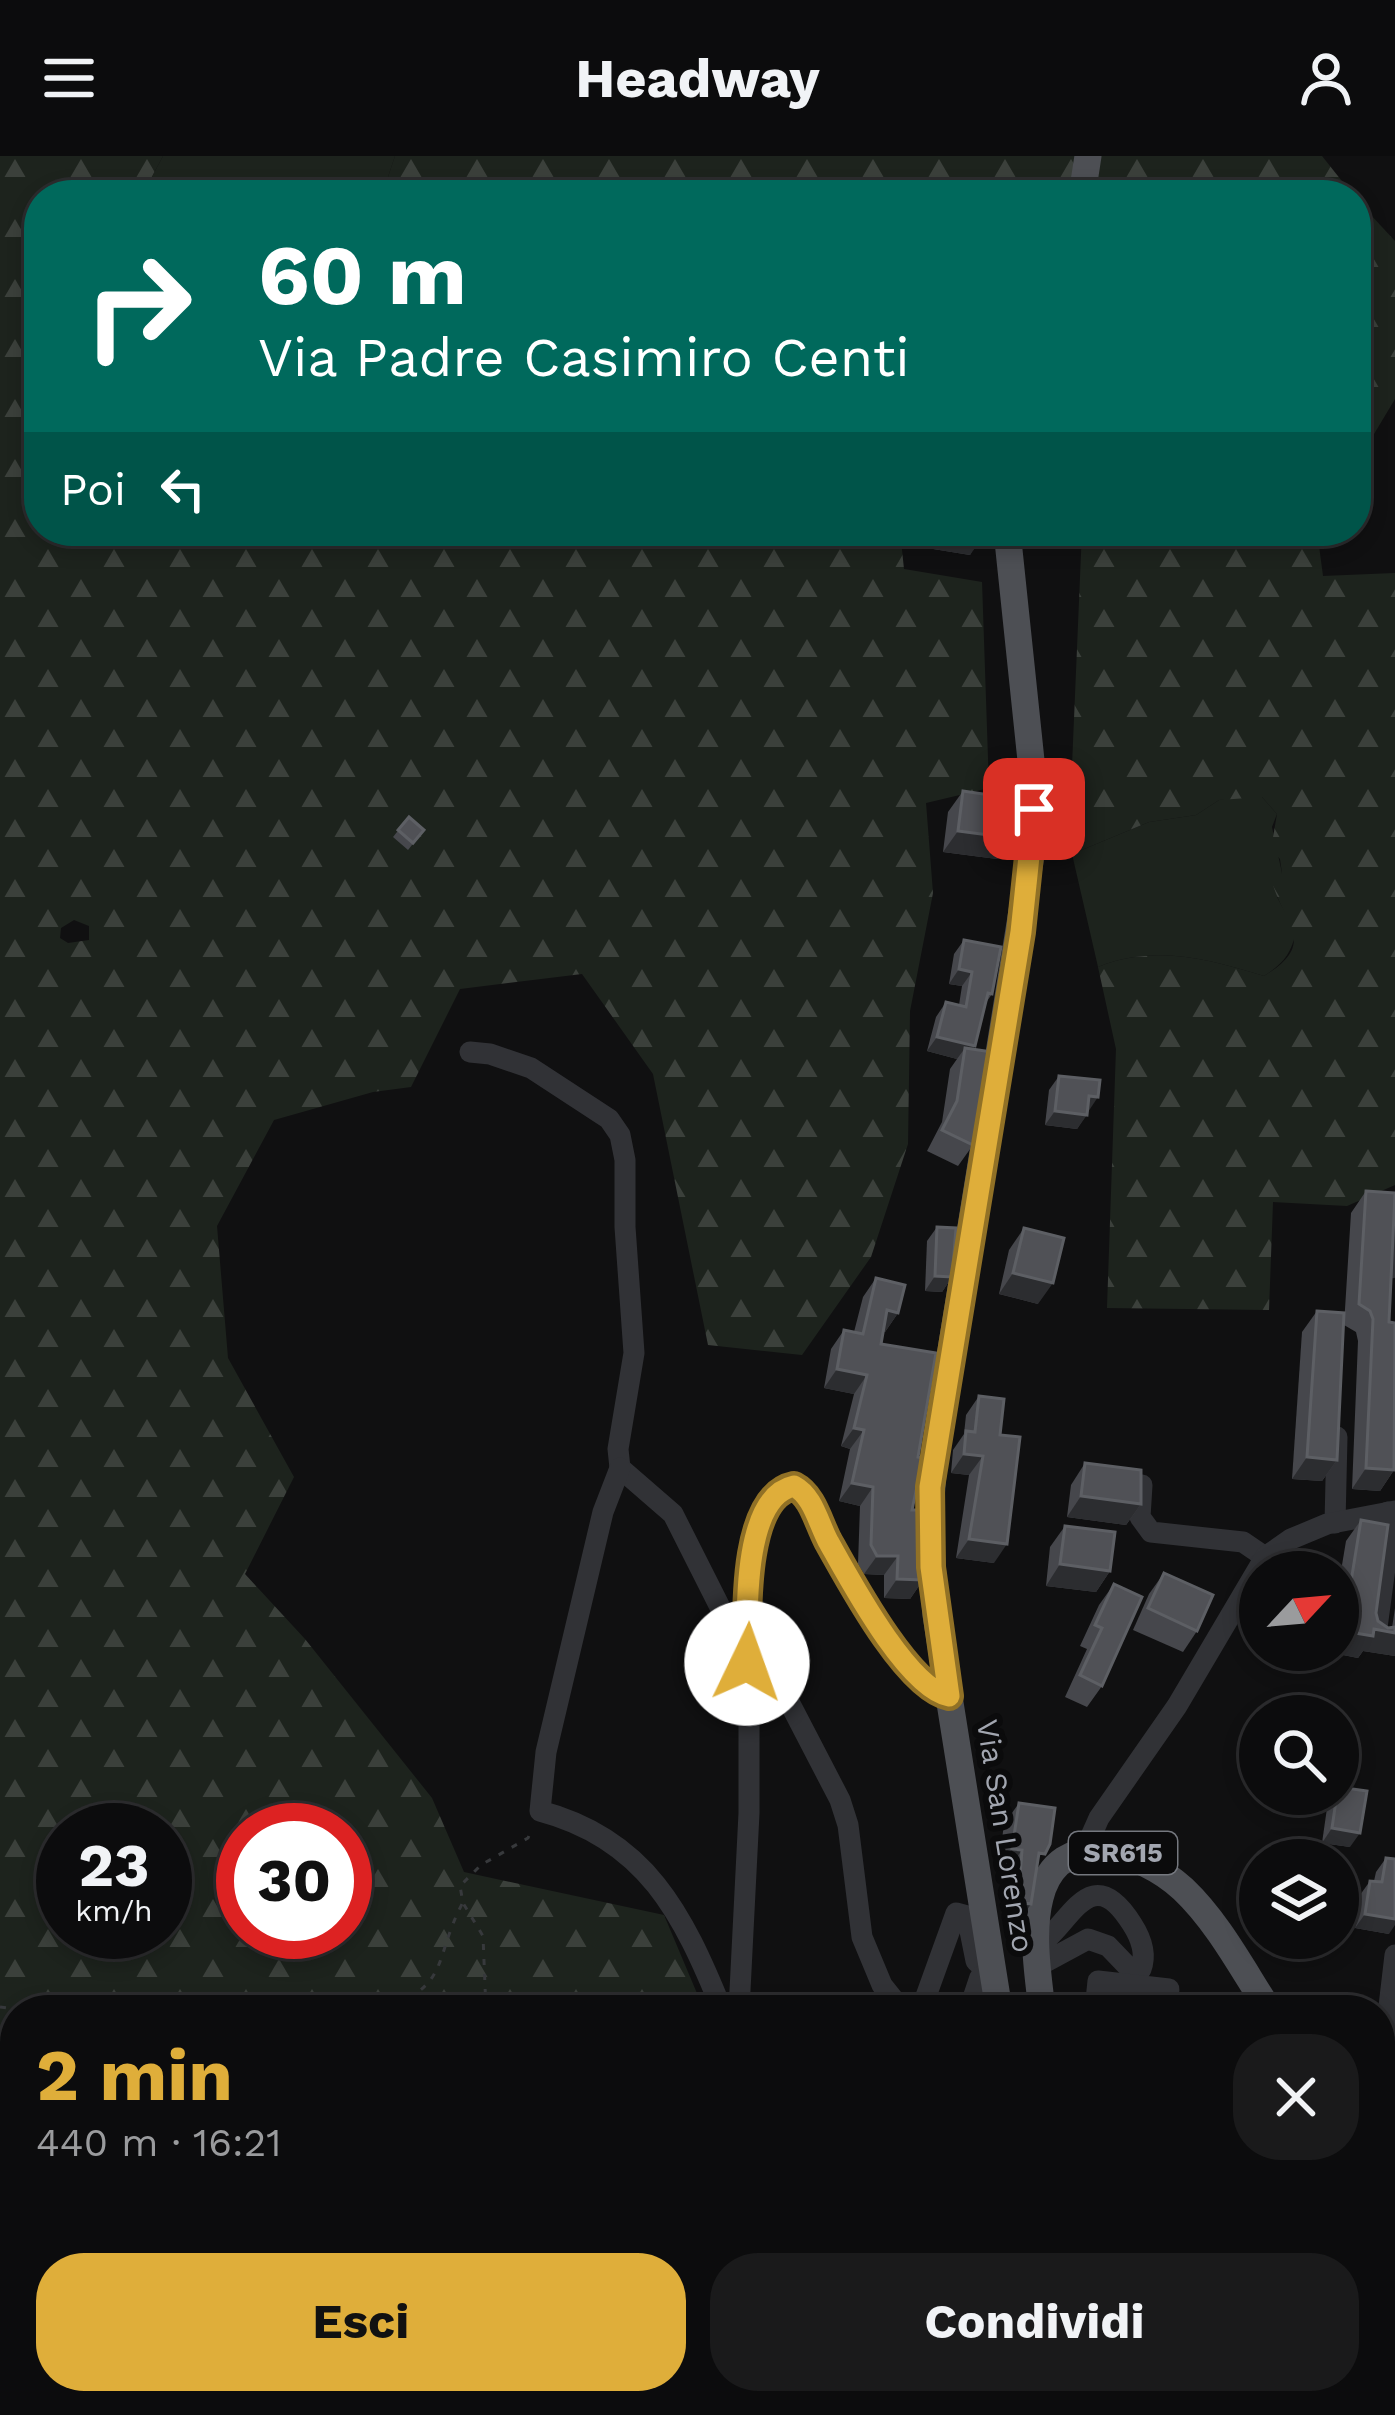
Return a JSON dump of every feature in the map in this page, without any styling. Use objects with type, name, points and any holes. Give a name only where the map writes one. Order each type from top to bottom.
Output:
[{"type":"main road","name":"Via San Lorenzo","points":[[996,1995],[931,1567],[930,1487],[1021,932],[1033,829],[1032,770],[1009,546]]},
{"type":"main road","name":"SR615","points":[[1041,1995],[1038,1904],[1045,1882],[1066,1859],[1113,1851],[1160,1870],[1184,1890],[1259,1995]]},
{"type":"street","points":[[470,1052],[511,1060],[566,1087],[609,1119],[620,1135],[634,1353],[618,1449],[620,1468],[603,1511],[555,1710],[540,1810],[599,1831],[631,1858],[680,1919],[715,1995]]},
{"type":"street","points":[[1388,1300],[1395,1215]]},
{"type":"street","points":[[1335,1523],[1339,1410]]},
{"type":"street","points":[[620,1468],[673,1514],[729,1624],[759,1644],[840,1800],[852,1848],[862,1937],[890,1995]]},
{"type":"street","points":[[1142,1485],[1140,1516],[1151,1532],[1243,1542],[1256,1551]]},
{"type":"street","points":[[740,1995],[749,1814],[749,1566],[755,1535],[778,1494],[794,1486],[808,1498],[826,1538],[895,1647],[930,1687],[949,1696]]},
{"type":"street","points":[[1274,1551],[1306,1532],[1391,1512],[1376,1635]]},
{"type":"street","points":[[1093,1851],[1091,1836],[1099,1818],[1177,1706],[1239,1600]]},
{"type":"street","points":[[1038,1957],[1081,1900],[1101,1897],[1122,1910],[1141,1943],[1143,1966],[1131,1978]]},
{"type":"street","points":[[926,1995],[956,1913],[964,1912],[976,1961],[990,1970],[977,1983],[973,1995]]},
{"type":"street","points":[[1038,1957],[1088,1939],[1108,1946],[1131,1978]]},
{"type":"street","points":[[1390,1995],[1395,1955]]},
{"type":"street","points":[[1097,1995],[1098,1981],[1131,1978],[1169,1989],[1168,1995]]},
{"type":"path","points":[[485,1995],[483,1936],[463,1903],[460,1886],[481,1865],[528,1838],[540,1810]]},
{"type":"path","points":[[417,1995],[441,1967],[449,1929],[463,1903]]},
{"type":"green space","points":[[0,156],[163,156],[150,180],[24,180],[24,546],[902,546],[904,569],[982,582],[989,788],[926,803],[933,893],[910,1011],[908,1144],[871,1257],[802,1355],[708,1345],[653,1074],[582,974],[460,989],[411,1087],[373,1092],[274,1120],[217,1226],[228,1358],[294,1477],[245,1574],[305,1639],[432,1798],[464,1872],[664,1915],[698,1995],[0,1995]],"holes":[[[74,920],[89,926],[89,940],[68,943],[60,938],[61,928]]]},
{"type":"green space","points":[[163,156],[395,156],[387,180],[150,180]]},
{"type":"green space","points":[[395,156],[1077,156],[1073,180],[387,180]]},
{"type":"green space","points":[[1099,156],[1322,156],[1341,180],[1095,180]]},
{"type":"green space","points":[[1371,215],[1395,241],[1395,399],[1371,439]]},
{"type":"green space","points":[[1081,546],[1319,546],[1323,576],[1395,573],[1395,1185],[1347,1206],[1273,1202],[1269,1310],[1107,1308],[1116,1049],[1098,967],[1161,955],[1264,976],[1280,965],[1294,944],[1273,885],[1282,873],[1280,859],[1271,849],[1277,814],[1262,797],[1219,800],[1196,815],[1149,822],[1072,854]]},
{"type":"green space","points":[[1262,797],[1277,814],[1272,827],[1282,873],[1277,897],[1296,932],[1281,963],[1264,976],[1181,956],[1140,956],[1098,967],[1072,854],[1149,822],[1196,815],[1219,800]]},
{"type":"building","points":[[963,791],[1017,799],[1012,838],[958,831]]},
{"type":"building","points":[[409,817],[424,830],[413,843],[398,830]]},
{"type":"building","points":[[964,940],[1001,947],[975,1046],[937,1037],[946,1002],[966,1007],[972,972],[959,969]]},
{"type":"building","points":[[965,1048],[992,1052],[980,1131],[973,1145],[942,1130],[957,1101]]},
{"type":"building","points":[[1059,1076],[1100,1080],[1098,1097],[1089,1096],[1087,1115],[1055,1111]]},
{"type":"building","points":[[1366,1191],[1395,1193],[1389,1322],[1395,1323],[1394,1470],[1366,1468],[1373,1319],[1359,1304]]},
{"type":"building","points":[[937,1227],[956,1228],[952,1277],[935,1276]]},
{"type":"building","points":[[1024,1228],[1064,1238],[1053,1283],[1013,1273]]},
{"type":"building","points":[[876,1278],[905,1285],[898,1313],[887,1310],[881,1344],[936,1353],[912,1510],[921,1510],[920,1534],[925,1534],[923,1580],[897,1579],[898,1556],[877,1556],[871,1545],[873,1487],[852,1483],[864,1430],[854,1428],[867,1375],[837,1369],[844,1330],[863,1334]]},
{"type":"building","points":[[1317,1311],[1344,1313],[1337,1460],[1307,1457]]},
{"type":"building","points":[[979,1396],[1004,1399],[1000,1435],[1020,1437],[1007,1544],[969,1539],[983,1456],[964,1454],[966,1431],[975,1432]]},
{"type":"building","points":[[1085,1463],[1141,1470],[1141,1504],[1081,1496]]},
{"type":"building","points":[[1361,1520],[1388,1525],[1376,1613],[1378,1621],[1395,1627],[1395,1633],[1374,1629],[1373,1636],[1359,1634],[1356,1551]]},
{"type":"building","points":[[1065,1526],[1115,1532],[1110,1571],[1060,1564]]},
{"type":"building","points":[[1164,1573],[1213,1595],[1197,1631],[1148,1608]]},
{"type":"building","points":[[1114,1584],[1142,1597],[1102,1686],[1080,1675],[1102,1628],[1095,1625]]},
{"type":"building","points":[[1359,1790],[1367,1791],[1360,1833],[1332,1828],[1334,1815],[1359,1815]]},
{"type":"building","points":[[1019,1803],[1055,1808],[1050,1844],[1045,1854],[1039,1853],[1031,1904],[1018,1902],[1022,1850],[1012,1849]]},
{"type":"building","points":[[1386,1858],[1395,1859],[1395,1919],[1365,1914],[1370,1881],[1382,1882]]},
{"type":"route","points":[[747,1663],[749,1566],[755,1535],[778,1494],[794,1486],[808,1498],[826,1538],[895,1647],[930,1687],[949,1696],[931,1567],[930,1487],[1021,932],[1034,809]]}]
